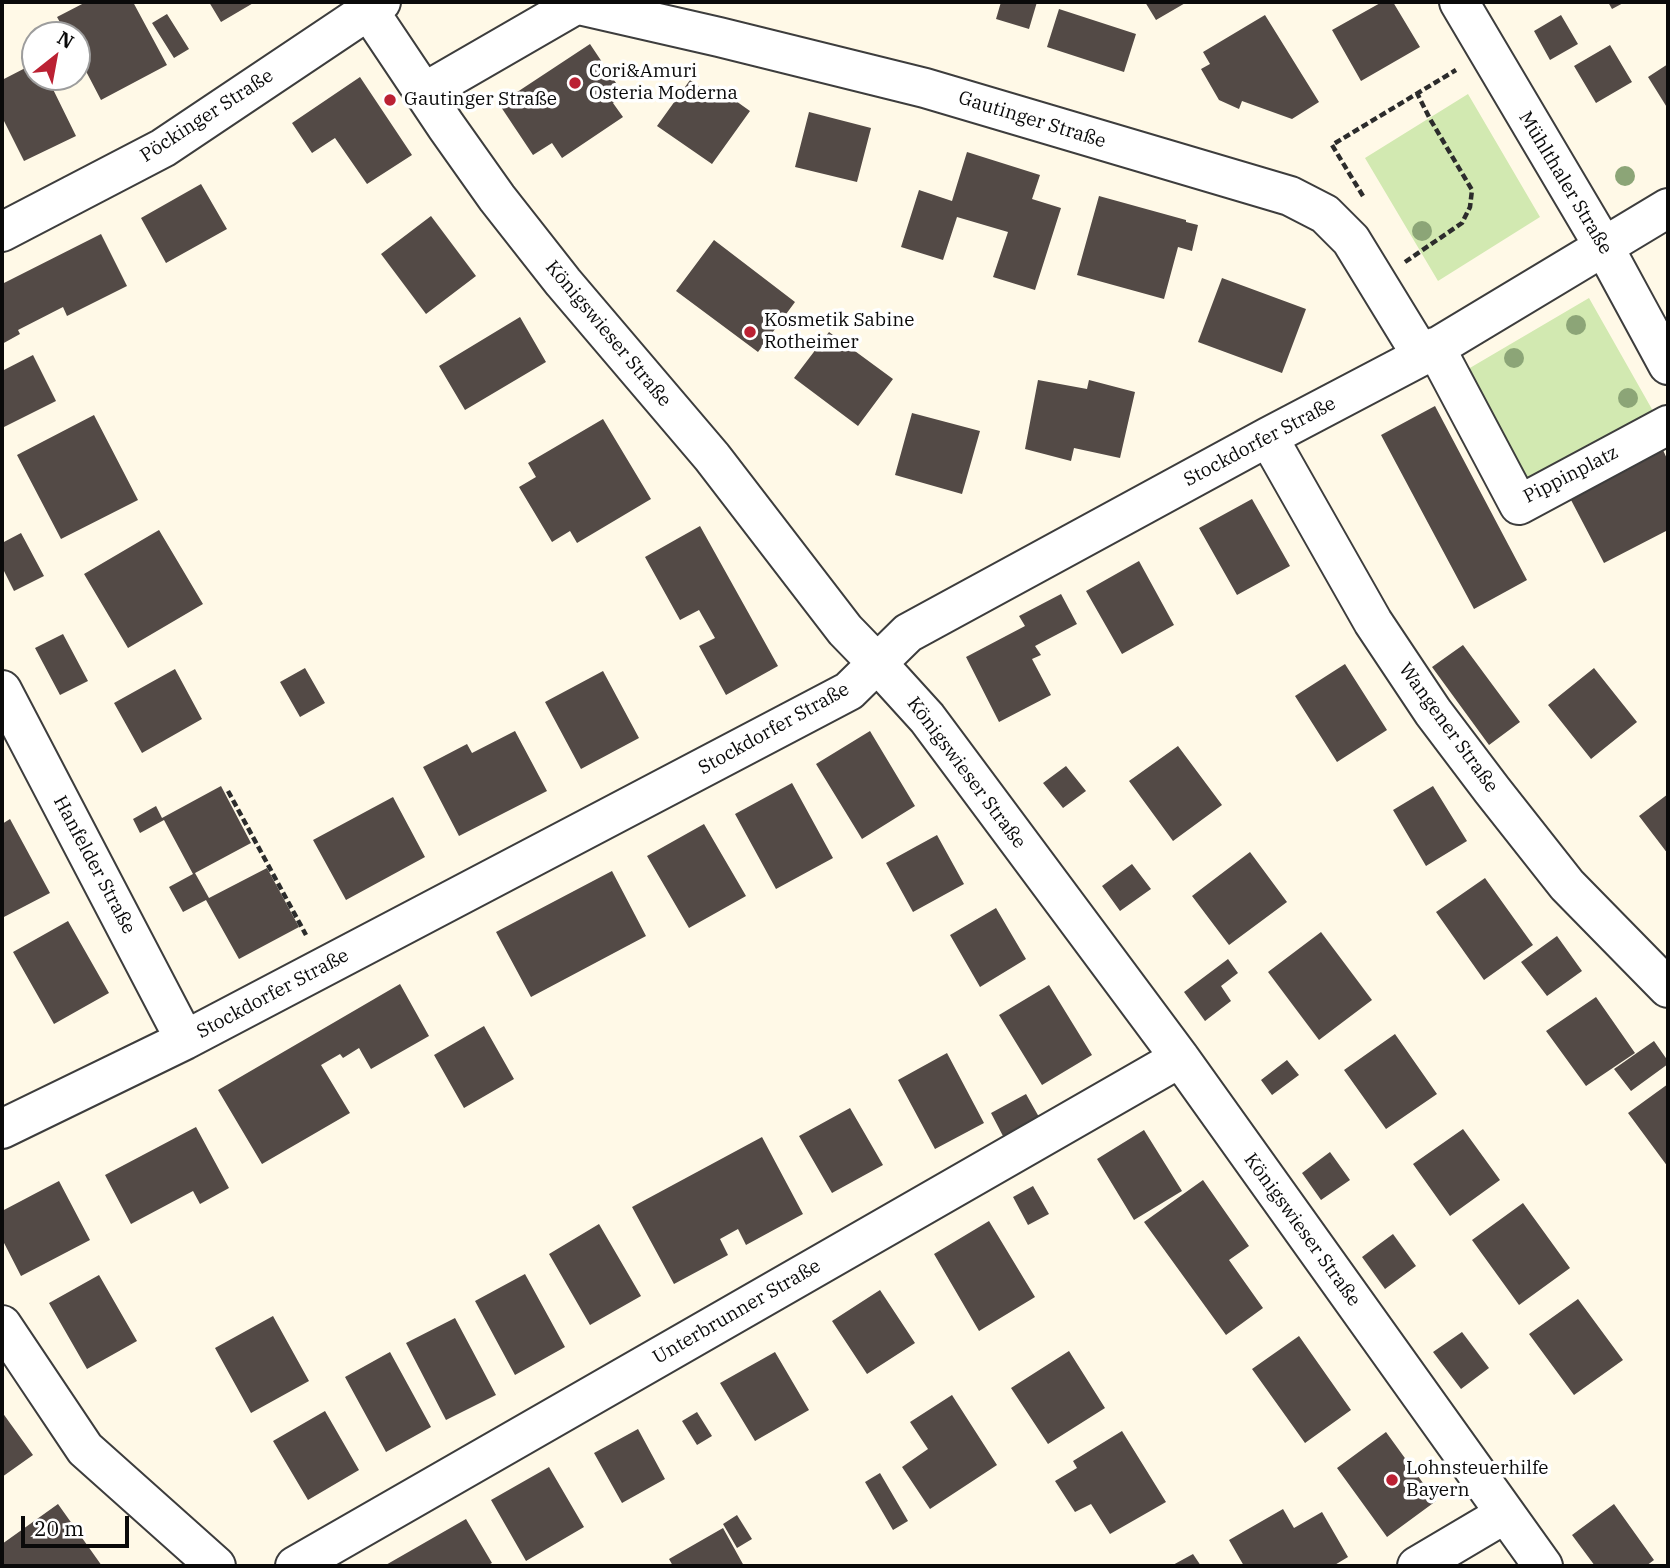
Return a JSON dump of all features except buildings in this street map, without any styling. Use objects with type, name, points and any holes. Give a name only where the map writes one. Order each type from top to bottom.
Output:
[{"type":"street","name":"Mühlthaler Straße","points":[[1459,2],[1604,247],[1668,365]]},
{"type":"street","points":[[423,93],[571,3]]},
{"type":"street","name":"Gautinger Straße","points":[[571,3],[925,88],[1290,196],[1325,214],[1351,240],[1429,351]]},
{"type":"street","name":"Königswieser Straße","points":[[371,4],[423,93],[497,198],[712,457],[845,630],[927,718],[1180,1058],[1542,1566]]},
{"type":"street","name":"Pöckinger Straße","points":[[2,232],[163,148],[371,4]]},
{"type":"street","name":"Stockdorfer Straße","points":[[2,1129],[185,1040],[849,691],[908,633],[1429,351],[1668,208]]},
{"type":"street","name":"Pippinplatz","points":[[1429,351],[1519,505],[1668,425]]},
{"type":"street","name":"Wangener Straße","points":[[1268,437],[1373,622],[1433,712],[1567,885],[1668,988]]},
{"type":"street","name":"Hanfelder Straße","points":[[2,690],[185,1040]]},
{"type":"street","name":"Unterbrunner Straße","points":[[295,1566],[1180,1058]]},
{"type":"street","points":[[2,1325],[85,1449],[216,1566]]},
{"type":"street","points":[[1417,1566],[1505,1514]]},
{"type":"path","points":[[1368,204],[1332,145],[1487,51]]},
{"type":"path","points":[[1411,273],[1405,262],[1462,223],[1470,207],[1472,190],[1430,119],[1418,93]]},
{"type":"path","points":[[228,791],[323,966]]},
{"type":"green space","points":[[1468,94],[1540,217],[1438,281],[1365,158]]},
{"type":"green space","points":[[1589,298],[1653,411],[1522,484],[1463,372]]},
{"type":"place","name":"Cori&Amuri Osteria Moderna","points":[[575,83]]},
{"type":"place","name":"Gautinger Straße","points":[[390,100]]},
{"type":"place","name":"Kosmetik Sabine Rotheimer","points":[[750,332]]},
{"type":"place","name":"Lohnsteuerhilfe Bayern","points":[[1392,1480]]}]
